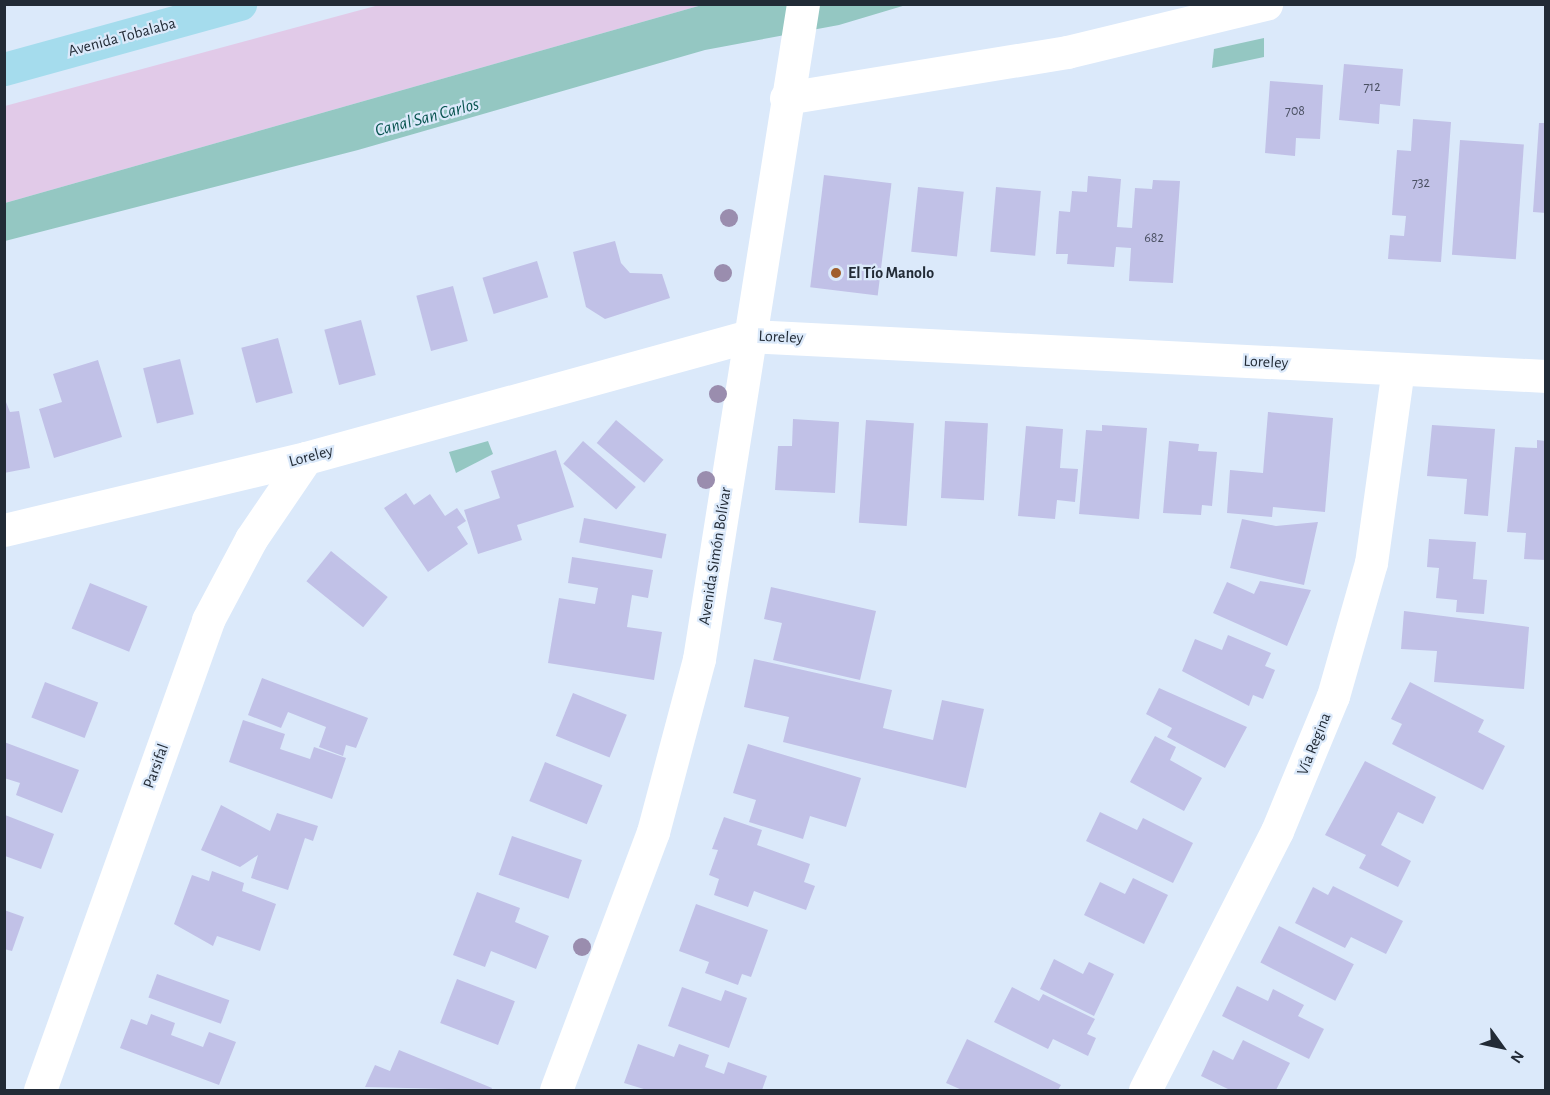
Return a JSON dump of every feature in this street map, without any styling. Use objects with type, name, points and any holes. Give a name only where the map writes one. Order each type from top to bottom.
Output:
[{"type":"main road","name":"Avenida Tobalaba","points":[[4,69],[240,4]]},
{"type":"street","name":"Avenida Simón Bolívar","points":[[556,1090],[653,832],[699,659],[788,86],[803,4]]},
{"type":"street","points":[[788,86],[1067,52],[1266,4]]},
{"type":"street","name":"Loreley","points":[[4,530],[306,458],[749,336],[1545,376]]},
{"type":"street","name":"Vía Regina","points":[[1145,1090],[1277,831],[1333,696],[1371,563],[1398,369]]},
{"type":"street","name":"Parsifal","points":[[40,1090],[208,620],[250,539],[306,458]]},
{"type":"shaded area","points":[[379,5],[702,5],[5,203],[5,106]]},
{"type":"water","name":"Canal San Carlos","points":[[702,5],[906,5],[839,25],[705,50],[358,150],[5,241],[5,203]]},
{"type":"water","points":[[1264,38],[1264,57],[1212,68],[1214,49]]},
{"type":"water","points":[[488,441],[493,454],[456,473],[449,452]]},
{"type":"building","points":[[1344,64],[1403,69],[1400,106],[1380,104],[1379,124],[1339,120]]},
{"type":"building","points":[[1270,81],[1323,85],[1320,139],[1296,138],[1295,156],[1265,153]]},
{"type":"building","points":[[1413,119],[1451,122],[1441,262],[1388,259],[1390,235],[1404,236],[1406,216],[1392,215],[1397,150],[1411,151]]},
{"type":"building","points":[[1539,123],[1546,123],[1546,213],[1533,212]]},
{"type":"building","points":[[1460,140],[1524,144],[1516,259],[1452,255]]},
{"type":"building","points":[[824,175],[891,183],[878,295],[810,287]]},
{"type":"building","points":[[1088,176],[1121,179],[1117,227],[1132,228],[1135,188],[1152,189],[1153,180],[1180,181],[1173,283],[1129,281],[1131,248],[1116,247],[1114,267],[1067,264],[1068,254],[1056,254],[1059,211],[1070,212],[1072,191],[1087,192]]},
{"type":"building","points":[[918,187],[964,192],[957,256],[911,252]]},
{"type":"building","points":[[996,187],[1041,191],[1035,256],[990,252]]},
{"type":"building","points":[[615,241],[621,263],[630,273],[662,274],[670,298],[605,319],[586,307],[573,252]]},
{"type":"building","points":[[537,261],[548,297],[494,314],[482,278]]},
{"type":"building","points":[[453,286],[468,341],[431,351],[416,296]]},
{"type":"building","points":[[361,320],[376,375],[339,385],[324,330]]},
{"type":"building","points":[[278,338],[293,393],[256,403],[241,348]]},
{"type":"building","points":[[180,359],[194,414],[157,423],[143,368]]},
{"type":"building","points":[[98,360],[122,437],[54,458],[39,409],[62,402],[53,374]]},
{"type":"building","points":[[4,397],[10,412],[19,411],[30,468],[4,473]]},
{"type":"building","points":[[1268,412],[1333,418],[1325,512],[1273,507],[1272,517],[1227,513],[1230,470],[1263,473]]},
{"type":"building","points":[[793,419],[839,422],[835,493],[775,490],[778,446],[792,446]]},
{"type":"building","points":[[616,420],[663,460],[644,483],[597,443]]},
{"type":"building","points":[[866,420],[914,423],[907,526],[859,523]]},
{"type":"building","points":[[945,421],[988,423],[984,500],[941,498]]},
{"type":"building","points":[[1102,425],[1147,428],[1139,519],[1079,514],[1086,430],[1102,431]]},
{"type":"building","points":[[1432,425],[1495,429],[1488,516],[1464,514],[1467,479],[1427,476]]},
{"type":"building","points":[[1026,426],[1063,429],[1060,468],[1078,469],[1075,502],[1057,500],[1055,519],[1018,516]]},
{"type":"building","points":[[1537,440],[1546,441],[1546,560],[1524,559],[1526,533],[1507,532],[1515,447],[1537,448]]},
{"type":"building","points":[[583,441],[636,487],[616,510],[563,464]]},
{"type":"building","points":[[1169,441],[1199,444],[1198,451],[1217,452],[1212,506],[1202,505],[1201,515],[1163,513]]},
{"type":"building","points":[[556,450],[574,507],[517,525],[522,540],[478,554],[464,510],[500,498],[491,471]]},
{"type":"building","points":[[406,493],[414,505],[430,494],[445,516],[457,508],[466,521],[457,527],[468,544],[428,572],[384,508]]},
{"type":"building","points":[[584,518],[666,534],[662,559],[579,543]]},
{"type":"building","points":[[1242,519],[1276,526],[1318,522],[1304,585],[1230,568]]},
{"type":"building","points":[[1429,539],[1476,542],[1473,579],[1487,580],[1484,614],[1456,612],[1457,600],[1436,598],[1439,568],[1427,567]]},
{"type":"building","points":[[331,551],[388,597],[363,627],[306,581]]},
{"type":"building","points":[[572,557],[653,570],[648,598],[632,595],[627,627],[662,632],[654,680],[548,663],[559,598],[595,604],[598,588],[568,583]]},
{"type":"building","points":[[1260,581],[1311,590],[1287,646],[1213,613],[1227,582],[1254,594]]},
{"type":"building","points":[[90,583],[147,606],[129,652],[72,628]]},
{"type":"building","points":[[771,587],[876,611],[860,680],[773,660],[782,623],[764,619]]},
{"type":"building","points":[[1404,611],[1529,627],[1524,689],[1434,682],[1437,651],[1401,649]]},
{"type":"building","points":[[1228,635],[1271,653],[1265,666],[1275,670],[1263,699],[1253,695],[1249,706],[1182,671],[1195,639],[1222,650]]},
{"type":"building","points":[[754,659],[892,690],[883,728],[933,740],[942,700],[984,709],[966,788],[783,742],[789,717],[744,707]]},
{"type":"building","points":[[262,678],[368,718],[356,748],[346,745],[343,756],[319,747],[326,727],[288,712],[281,728],[248,715]]},
{"type":"building","points":[[45,682],[98,702],[85,738],[31,717]]},
{"type":"building","points":[[1410,682],[1484,720],[1478,732],[1505,746],[1483,790],[1392,744],[1402,724],[1391,719]]},
{"type":"building","points":[[1159,688],[1247,727],[1225,768],[1167,737],[1172,728],[1146,714]]},
{"type":"building","points":[[573,693],[627,715],[610,757],[556,736]]},
{"type":"building","points":[[243,720],[285,734],[280,749],[310,759],[314,747],[346,758],[332,799],[229,762]]},
{"type":"building","points":[[1155,736],[1176,747],[1170,760],[1202,778],[1184,811],[1130,782]]},
{"type":"building","points":[[4,742],[79,770],[62,813],[16,795],[20,783],[4,778]]},
{"type":"building","points":[[748,744],[861,778],[846,827],[810,816],[803,839],[749,822],[756,800],[733,793]]},
{"type":"building","points":[[1365,761],[1436,797],[1423,824],[1398,812],[1381,845],[1411,861],[1398,887],[1359,868],[1366,855],[1325,835]]},
{"type":"building","points":[[545,762],[602,785],[587,824],[529,801]]},
{"type":"building","points":[[221,805],[270,831],[277,813],[318,826],[313,841],[305,838],[288,890],[251,878],[258,855],[240,867],[201,850]]},
{"type":"building","points":[[1100,812],[1137,830],[1143,818],[1193,843],[1173,883],[1086,841]]},
{"type":"building","points":[[5,815],[54,834],[41,869],[5,856]]},
{"type":"building","points":[[724,817],[762,830],[757,845],[810,864],[804,882],[815,886],[806,910],[754,891],[748,907],[714,895],[719,879],[709,875],[718,850],[712,849]]},
{"type":"building","points":[[512,836],[582,860],[569,899],[499,875]]},
{"type":"building","points":[[212,871],[244,883],[242,891],[276,904],[260,951],[217,936],[213,946],[174,924],[192,875],[209,881]]},
{"type":"building","points":[[1133,878],[1168,895],[1144,944],[1084,915],[1100,882],[1125,894]]},
{"type":"building","points":[[1333,886],[1403,921],[1386,954],[1351,937],[1345,948],[1295,923],[1313,887],[1328,895]]},
{"type":"building","points":[[477,892],[520,908],[515,922],[549,936],[536,969],[491,951],[485,967],[453,955]]},
{"type":"building","points":[[696,904],[768,930],[751,977],[742,974],[738,985],[705,973],[709,962],[679,951]]},
{"type":"building","points":[[4,910],[24,917],[12,951],[4,949]]},
{"type":"building","points":[[1279,926],[1354,964],[1335,1001],[1260,963]]},
{"type":"building","points":[[1054,959],[1083,974],[1089,962],[1114,974],[1094,1016],[1040,989]]},
{"type":"building","points":[[157,974],[229,1000],[221,1024],[148,997]]},
{"type":"building","points":[[457,979],[515,1001],[498,1045],[440,1023]]},
{"type":"building","points":[[1237,986],[1268,1001],[1273,989],[1304,1005],[1298,1016],[1324,1029],[1309,1059],[1222,1016]]},
{"type":"building","points":[[682,987],[721,1001],[725,990],[747,998],[729,1048],[668,1026]]},
{"type":"building","points":[[1012,987],[1039,1001],[1043,994],[1095,1019],[1087,1034],[1096,1038],[1088,1056],[1053,1039],[1048,1049],[994,1022]]},
{"type":"building","points":[[151,1014],[175,1023],[171,1035],[203,1047],[209,1032],[236,1042],[219,1085],[120,1048],[131,1019],[147,1025]]},
{"type":"building","points":[[967,1039],[1061,1085],[1058,1090],[962,1090],[946,1083]]},
{"type":"building","points":[[1243,1040],[1290,1063],[1276,1090],[1230,1090],[1201,1076],[1213,1050],[1233,1060]]},
{"type":"building","points":[[638,1044],[674,1057],[679,1044],[709,1055],[705,1067],[724,1074],[728,1062],[767,1076],[762,1090],[647,1090],[624,1083]]},
{"type":"building","points":[[399,1050],[492,1088],[491,1090],[365,1087],[375,1065],[390,1071]]},
{"type":"place","name":"El Tío Manolo","points":[[836,273]]}]
